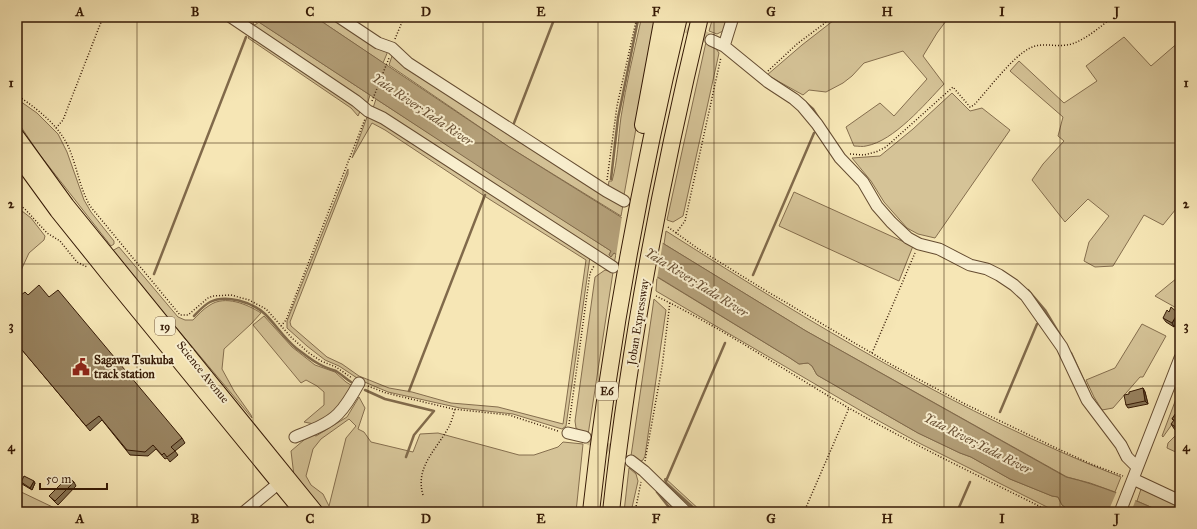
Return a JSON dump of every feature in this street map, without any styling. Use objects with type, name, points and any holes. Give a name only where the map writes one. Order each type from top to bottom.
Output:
[{"type":"highway","points":[[630,208],[663,17]]},
{"type":"highway","points":[[630,208],[659,101],[679,17]]},
{"type":"highway","name":"Joban Expressway","points":[[611,512],[644,282],[661,226],[679,105],[700,17]]},
{"type":"highway","name":"Joban Expressway","points":[[591,512],[630,208]]},
{"type":"main road","name":"Science Avenue","points":[[17,136],[67,205],[316,512]]},
{"type":"main road","name":"Science Avenue","points":[[17,156],[53,205],[96,259],[302,512]]},
{"type":"street","points":[[231,17],[356,101],[368,111],[383,118],[598,258],[622,266]]},
{"type":"street","points":[[339,17],[378,43],[392,50],[408,63],[630,208]]},
{"type":"street","points":[[724,46],[733,17]]},
{"type":"street","points":[[711,40],[724,46],[762,77],[802,106],[840,158],[863,182],[877,206],[890,222],[908,238],[919,244],[939,249],[970,265],[999,274],[1026,296],[1062,347],[1087,400],[1121,445],[1127,457],[1137,467]]},
{"type":"street","points":[[1120,512],[1180,358]]},
{"type":"street","points":[[295,437],[318,428],[337,415],[348,403],[359,382]]},
{"type":"street","points":[[568,433],[585,437]]},
{"type":"street","points":[[631,461],[644,471],[686,512]]},
{"type":"street","points":[[1132,480],[1180,501]]},
{"type":"street","points":[[244,512],[278,483]]},
{"type":"path","points":[[56,128],[63,120],[102,17]]},
{"type":"path","points":[[281,326],[286,320],[404,17]]},
{"type":"path","points":[[606,191],[617,106],[637,17]]},
{"type":"path","points":[[762,77],[775,63],[797,44],[833,17]]},
{"type":"path","points":[[840,158],[847,154],[864,155],[876,152],[886,147],[953,87],[970,107],[974,105],[1007,69],[1029,49],[1043,44],[1066,46],[1082,38],[1113,17]]},
{"type":"path","points":[[676,233],[685,222],[724,46]]},
{"type":"path","points":[[17,95],[38,110],[63,137],[72,156],[85,197],[90,206],[180,315],[188,316],[208,298],[213,296],[231,295],[250,300],[266,309],[292,338],[309,353],[321,361],[336,367],[359,382],[386,393],[455,409],[510,415],[568,433],[590,273],[598,258]]},
{"type":"path","points":[[17,213],[22,207],[24,208],[47,233],[60,241],[77,262],[86,267],[96,259]]},
{"type":"path","points":[[1176,222],[1180,224]]},
{"type":"path","points":[[661,226],[676,233],[763,289],[872,353],[965,404],[1054,448],[1132,480]]},
{"type":"path","points":[[872,353],[919,244]]},
{"type":"path","points":[[656,296],[670,302],[720,330],[849,408],[912,443],[1052,512]]},
{"type":"path","points":[[635,512],[644,471],[662,367],[670,302]]},
{"type":"path","points":[[804,512],[849,408]]},
{"type":"path","points":[[423,495],[421,481],[424,466],[432,450],[448,429],[455,409]]},
{"type":"path","points":[[17,508],[24,512]]},
{"type":"shaded area","points":[[235,17],[251,17],[255,20],[253,24],[255,25],[259,22],[370,95],[366,108]]},
{"type":"shaded area","points":[[315,17],[332,17],[373,44],[388,51],[383,63]]},
{"type":"shaded area","points":[[643,17],[656,17],[624,195],[608,187],[609,181],[612,181],[614,173],[625,92],[641,20]]},
{"type":"shaded area","points":[[713,17],[730,17],[723,31],[717,34],[709,31]]},
{"type":"shaded area","points":[[838,17],[949,17],[923,56],[944,84],[908,121],[877,143],[865,146],[854,146],[846,127],[880,103],[894,116],[927,79],[903,51],[864,63],[843,83],[826,92],[809,90],[803,95],[767,75]]},
{"type":"shaded area","points":[[250,35],[361,109],[358,116],[351,108],[248,38]]},
{"type":"shaded area","points":[[1124,37],[1151,66],[1180,41],[1180,204],[1163,225],[1144,215],[1113,266],[1095,267],[1084,261],[1089,242],[1109,216],[1088,199],[1065,222],[1032,180],[1043,164],[1064,141],[1058,136],[1063,117],[1010,71],[1019,61],[1064,103],[1097,81],[1086,66]]},
{"type":"shaded area","points":[[706,42],[714,46],[719,53],[683,216],[673,222],[667,220]]},
{"type":"shaded area","points":[[393,53],[623,205],[621,216],[509,147],[389,65]]},
{"type":"shaded area","points":[[952,93],[970,111],[982,108],[1010,130],[935,238],[918,234],[907,228],[884,202],[871,181],[852,158],[880,156],[913,129]]},
{"type":"shaded area","points":[[17,99],[37,113],[58,134],[67,152],[84,200],[91,212],[114,241],[114,244],[111,246],[40,155],[17,121]]},
{"type":"shaded area","points":[[376,99],[611,251],[609,255],[611,256],[614,253],[616,254],[614,264],[372,111]]},
{"type":"shaded area","points":[[372,116],[590,257],[566,426],[562,429],[513,414],[460,408],[388,392],[360,380],[339,366],[325,360],[287,328],[287,321],[348,169],[348,174],[290,322],[291,326],[327,357],[342,364],[359,376],[389,388],[412,392],[451,403],[498,407],[563,424],[586,260],[372,123],[352,158],[367,117]]},
{"type":"shaded area","points":[[794,192],[913,246],[899,281],[779,226]]},
{"type":"shaded area","points":[[22,211],[31,218],[45,236],[44,240],[29,253],[17,279],[17,247]]},
{"type":"shaded area","points":[[666,231],[831,333],[945,396],[1002,425],[1121,477],[1115,492],[1067,477],[806,331],[664,244]]},
{"type":"shaded area","points":[[119,247],[178,317],[185,320],[193,320],[207,307],[216,302],[222,301],[243,304],[261,313],[224,349],[222,369],[234,391],[252,418],[112,251]]},
{"type":"shaded area","points":[[605,270],[613,272],[588,435],[576,428],[575,421],[595,277]]},
{"type":"shaded area","points":[[657,277],[799,364],[808,363],[812,366],[817,375],[918,433],[971,457],[1010,479],[1058,497],[1062,505],[1072,512],[1057,512],[919,443],[868,415],[656,291]]},
{"type":"shaded area","points":[[1177,278],[1180,280],[1180,310],[1155,296]]},
{"type":"shaded area","points":[[654,299],[666,310],[645,456],[643,460],[639,462],[631,456]]},
{"type":"shaded area","points":[[264,316],[292,347],[315,365],[335,372],[354,387],[344,403],[319,425],[304,422],[324,405],[324,392],[306,380],[301,383],[253,325]]},
{"type":"shaded area","points":[[1142,324],[1166,336],[1143,377],[1140,377],[1113,408],[1102,410],[1086,380],[1115,368]]},
{"type":"shaded area","points":[[1179,391],[1180,413],[1163,437],[1162,436]]},
{"type":"shaded area","points":[[359,397],[365,408],[358,429],[364,432],[371,442],[413,452],[420,434],[438,433],[519,455],[534,455],[558,447],[563,442],[583,444],[576,512],[325,512],[294,476],[291,451],[311,434],[316,436],[347,417]],"holes":[[[349,419],[356,426],[346,438],[329,506],[323,494],[311,485],[306,476],[313,449],[321,439]]]},
{"type":"shaded area","points":[[1176,435],[1180,437],[1180,454],[1167,448],[1168,443]]},
{"type":"shaded area","points":[[629,468],[636,474],[638,481],[631,512],[624,512]]},
{"type":"shaded area","points":[[665,478],[702,512],[691,512],[663,484]]},
{"type":"shaded area","points":[[1142,486],[1180,504],[1180,512],[1162,512],[1137,501]]},
{"type":"shaded area","points":[[17,490],[63,512],[31,512],[17,504]]},
{"type":"water","name":"Yata River;Yada River","points":[[251,17],[315,17],[509,147],[806,331],[1066,477],[1103,488],[1162,512],[1072,512],[1062,505],[1058,497],[1010,479],[971,457],[918,433],[817,375],[812,366],[808,363],[799,364],[661,279],[614,253],[611,257],[609,255],[611,251]]},
{"type":"pier","points":[[622,216],[663,241],[657,279],[616,256]]},
{"type":"pier","points":[[1117,491],[1136,499],[1131,512],[1108,512]]},
{"type":"building","name":"Sagawa Tsukuba track station","points":[[39,285],[49,297],[58,290],[182,438],[171,447],[175,451],[167,457],[164,453],[162,455],[153,445],[145,452],[127,450],[99,416],[86,426],[17,344],[17,298],[25,292],[28,295]]},
{"type":"building","points":[[1171,307],[1178,313],[1172,323],[1163,318],[1167,310],[1169,312]]},
{"type":"building","points":[[1143,388],[1145,401],[1126,405],[1124,395]]},
{"type":"building","points":[[1180,407],[1180,430],[1171,424],[1174,420],[1172,419]]},
{"type":"building","points":[[24,476],[34,481],[30,488],[21,482]]},
{"type":"building","points":[[68,477],[74,482],[55,501],[49,496]]},
{"type":"waterway","points":[[256,22],[259,17]]},
{"type":"waterway","points":[[514,123],[555,17]]},
{"type":"waterway","points":[[611,179],[618,118],[638,20]]},
{"type":"waterway","points":[[154,274],[246,37]]},
{"type":"waterway","points":[[798,96],[813,109],[820,120]]},
{"type":"waterway","points":[[753,275],[814,133]]},
{"type":"waterway","points":[[409,391],[485,195]]},
{"type":"waterway","points":[[1028,290],[1045,310],[1063,340]]},
{"type":"waterway","points":[[194,316],[210,302],[224,299],[239,300],[253,306],[265,314],[296,348],[316,362],[336,371],[351,382]]},
{"type":"waterway","points":[[1000,412],[1037,324]]},
{"type":"waterway","points":[[698,512],[666,483],[666,481],[725,343]]},
{"type":"waterway","points":[[1071,353],[1087,388]]},
{"type":"waterway","points":[[365,390],[385,399],[434,411],[414,435],[406,457]]},
{"type":"waterway","points":[[957,512],[970,482]]},
{"type":"waterway","points":[[657,492],[668,506],[676,512]]},
{"type":"tunnel","points":[[673,20],[711,40]]},
{"type":"tunnel","points":[[585,437],[631,461]]},
{"type":"place","name":"Sagawa Tsukuba track station","points":[[81,367]]}]
